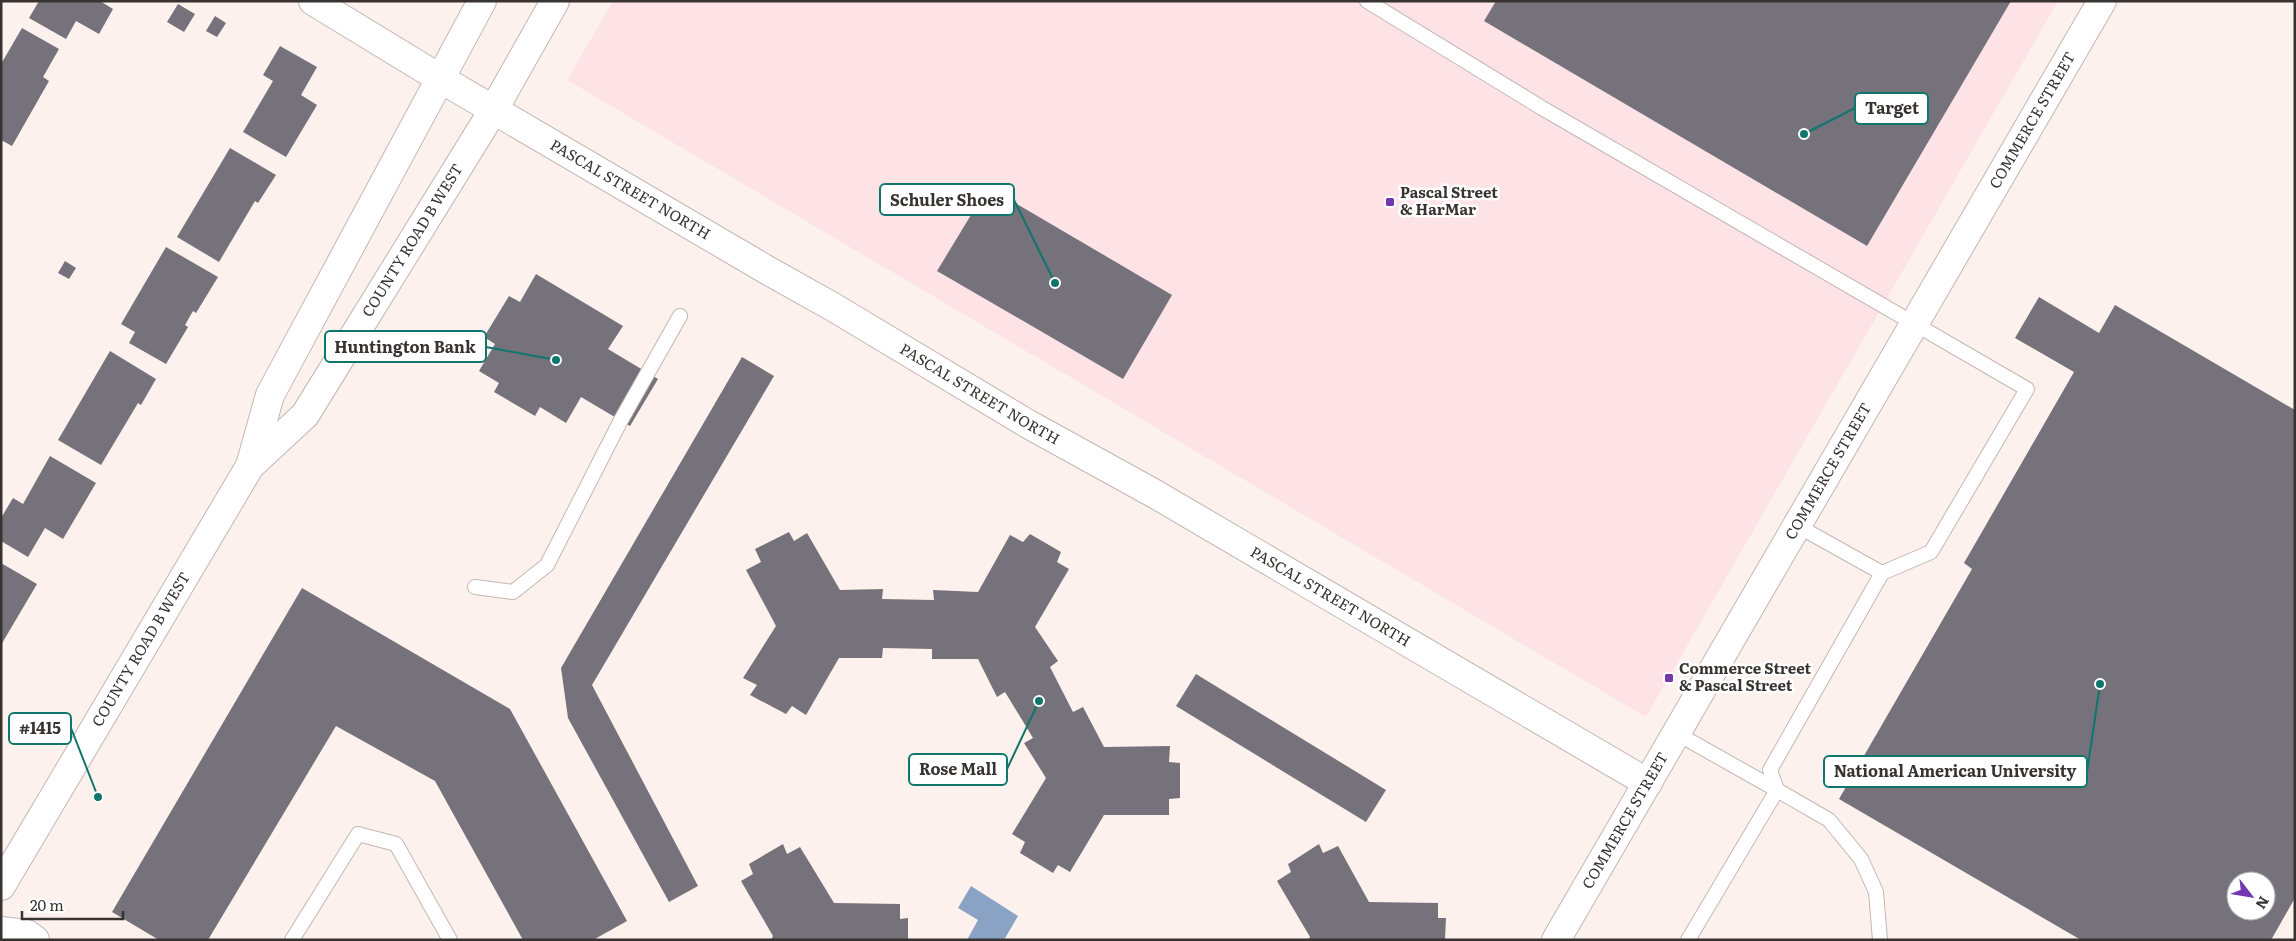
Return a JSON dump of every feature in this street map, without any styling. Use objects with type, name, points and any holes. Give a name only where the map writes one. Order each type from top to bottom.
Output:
[{"type":"street","name":"PASCAL STREET NORTH","points":[[313,1],[441,79],[1028,424],[1155,494],[1648,783]]},
{"type":"street","name":"COUNTY ROAD B WEST","points":[[1,886],[250,466],[270,396],[482,1]]},
{"type":"street","name":"COUNTY ROAD B WEST","points":[[250,466],[305,415],[494,109],[555,1]]},
{"type":"street","name":"COMMERCE STREET","points":[[1556,940],[2102,1]]},
{"type":"street","points":[[1,931],[27,934],[35,940]]},
{"type":"lane","points":[[1367,1],[1542,108],[2026,389],[1931,552],[1882,573],[1770,770],[1777,790],[1688,940]]},
{"type":"lane","points":[[475,587],[513,592],[547,565],[625,412],[680,316]]},
{"type":"lane","points":[[1796,525],[1882,573]]},
{"type":"lane","points":[[1676,733],[1829,820],[1861,859],[1876,892],[1880,940]]},
{"type":"lane","points":[[292,940],[358,834],[396,844],[450,940]]},
{"type":"shaded area","points":[[613,1],[2058,1],[1646,717],[567,80]]},
{"type":"water","points":[[971,886],[1018,916],[1004,940],[967,940],[978,920],[958,908]]},
{"type":"building","points":[[39,1],[100,1],[113,9],[99,34],[76,21],[66,39],[29,18]]},
{"type":"building","points":[[1496,1],[2011,1],[1867,246],[1484,21]]},
{"type":"building","points":[[178,4],[195,14],[184,32],[167,22]]},
{"type":"building","points":[[215,16],[226,23],[217,37],[206,31]]},
{"type":"building","points":[[22,28],[59,49],[43,77],[49,81],[12,146],[1,140],[1,64]]},
{"type":"building","points":[[280,46],[317,67],[301,95],[317,105],[286,157],[243,132],[273,81],[263,75]]},
{"type":"building","points":[[230,148],[276,175],[258,203],[255,201],[219,262],[177,237]]},
{"type":"building","points":[[988,187],[1172,295],[1123,379],[937,271]]},
{"type":"building","points":[[166,247],[218,277],[196,313],[193,311],[185,325],[188,327],[166,364],[129,343],[135,332],[121,324]]},
{"type":"building","points":[[65,261],[76,268],[69,279],[58,273]]},
{"type":"building","points":[[536,274],[623,326],[608,349],[658,379],[630,426],[581,397],[566,423],[540,407],[535,416],[494,392],[499,383],[479,371],[495,344],[484,337],[509,296],[520,302]]},
{"type":"building","points":[[2039,297],[2099,333],[2115,305],[2295,410],[2295,898],[2271,940],[2081,940],[1839,799],[1972,569],[1964,563],[2074,372],[2015,338]]},
{"type":"building","points":[[110,351],[156,379],[141,405],[138,403],[101,465],[58,440]]},
{"type":"building","points":[[742,357],[774,376],[592,685],[698,886],[669,902],[568,718],[561,668]]},
{"type":"building","points":[[50,456],[96,483],[63,539],[45,528],[28,557],[1,541],[1,518],[13,498],[23,504]]},
{"type":"building","points":[[789,532],[794,541],[807,533],[840,590],[883,589],[882,599],[934,600],[933,590],[978,592],[1010,535],[1023,542],[1030,534],[1061,552],[1057,562],[1069,569],[1035,627],[1058,661],[1050,667],[1073,712],[1083,707],[1104,747],[1170,746],[1169,762],[1180,763],[1180,798],[1169,799],[1169,815],[1104,815],[1070,872],[1058,865],[1053,873],[1020,853],[1025,842],[1012,834],[1046,778],[1024,743],[1033,738],[1005,692],[997,697],[978,659],[932,659],[932,649],[883,648],[882,658],[839,658],[806,715],[792,706],[786,714],[750,695],[757,685],[743,678],[776,626],[746,570],[761,562],[755,549]]},
{"type":"building","points":[[1,563],[37,584],[1,645]]},
{"type":"building","points":[[302,588],[510,709],[627,921],[593,940],[523,940],[435,781],[336,726],[208,940],[159,940],[112,912]]},
{"type":"building","points":[[1196,674],[1386,790],[1366,822],[1176,706]]},
{"type":"building","points":[[783,844],[787,854],[800,847],[834,903],[900,904],[900,919],[908,918],[908,940],[771,940],[773,936],[741,881],[753,874],[749,864]]},
{"type":"building","points":[[1319,844],[1323,853],[1338,846],[1369,902],[1438,903],[1438,918],[1446,918],[1445,940],[1308,940],[1310,937],[1277,881],[1291,872],[1288,864]]},
{"type":"place","name":"Target","points":[[1804,134]]},
{"type":"place","name":"Pascal Street & HarMar","points":[[1390,202]]},
{"type":"place","name":"Schuler Shoes","points":[[1055,283]]},
{"type":"place","name":"Huntington Bank","points":[[556,360]]},
{"type":"place","name":"Commerce Street & Pascal Street","points":[[1669,678]]},
{"type":"place","name":"National American University","points":[[2100,684]]},
{"type":"place","name":"Rose Mall","points":[[1039,701]]},
{"type":"place","name":"#1415","points":[[98,797]]}]
